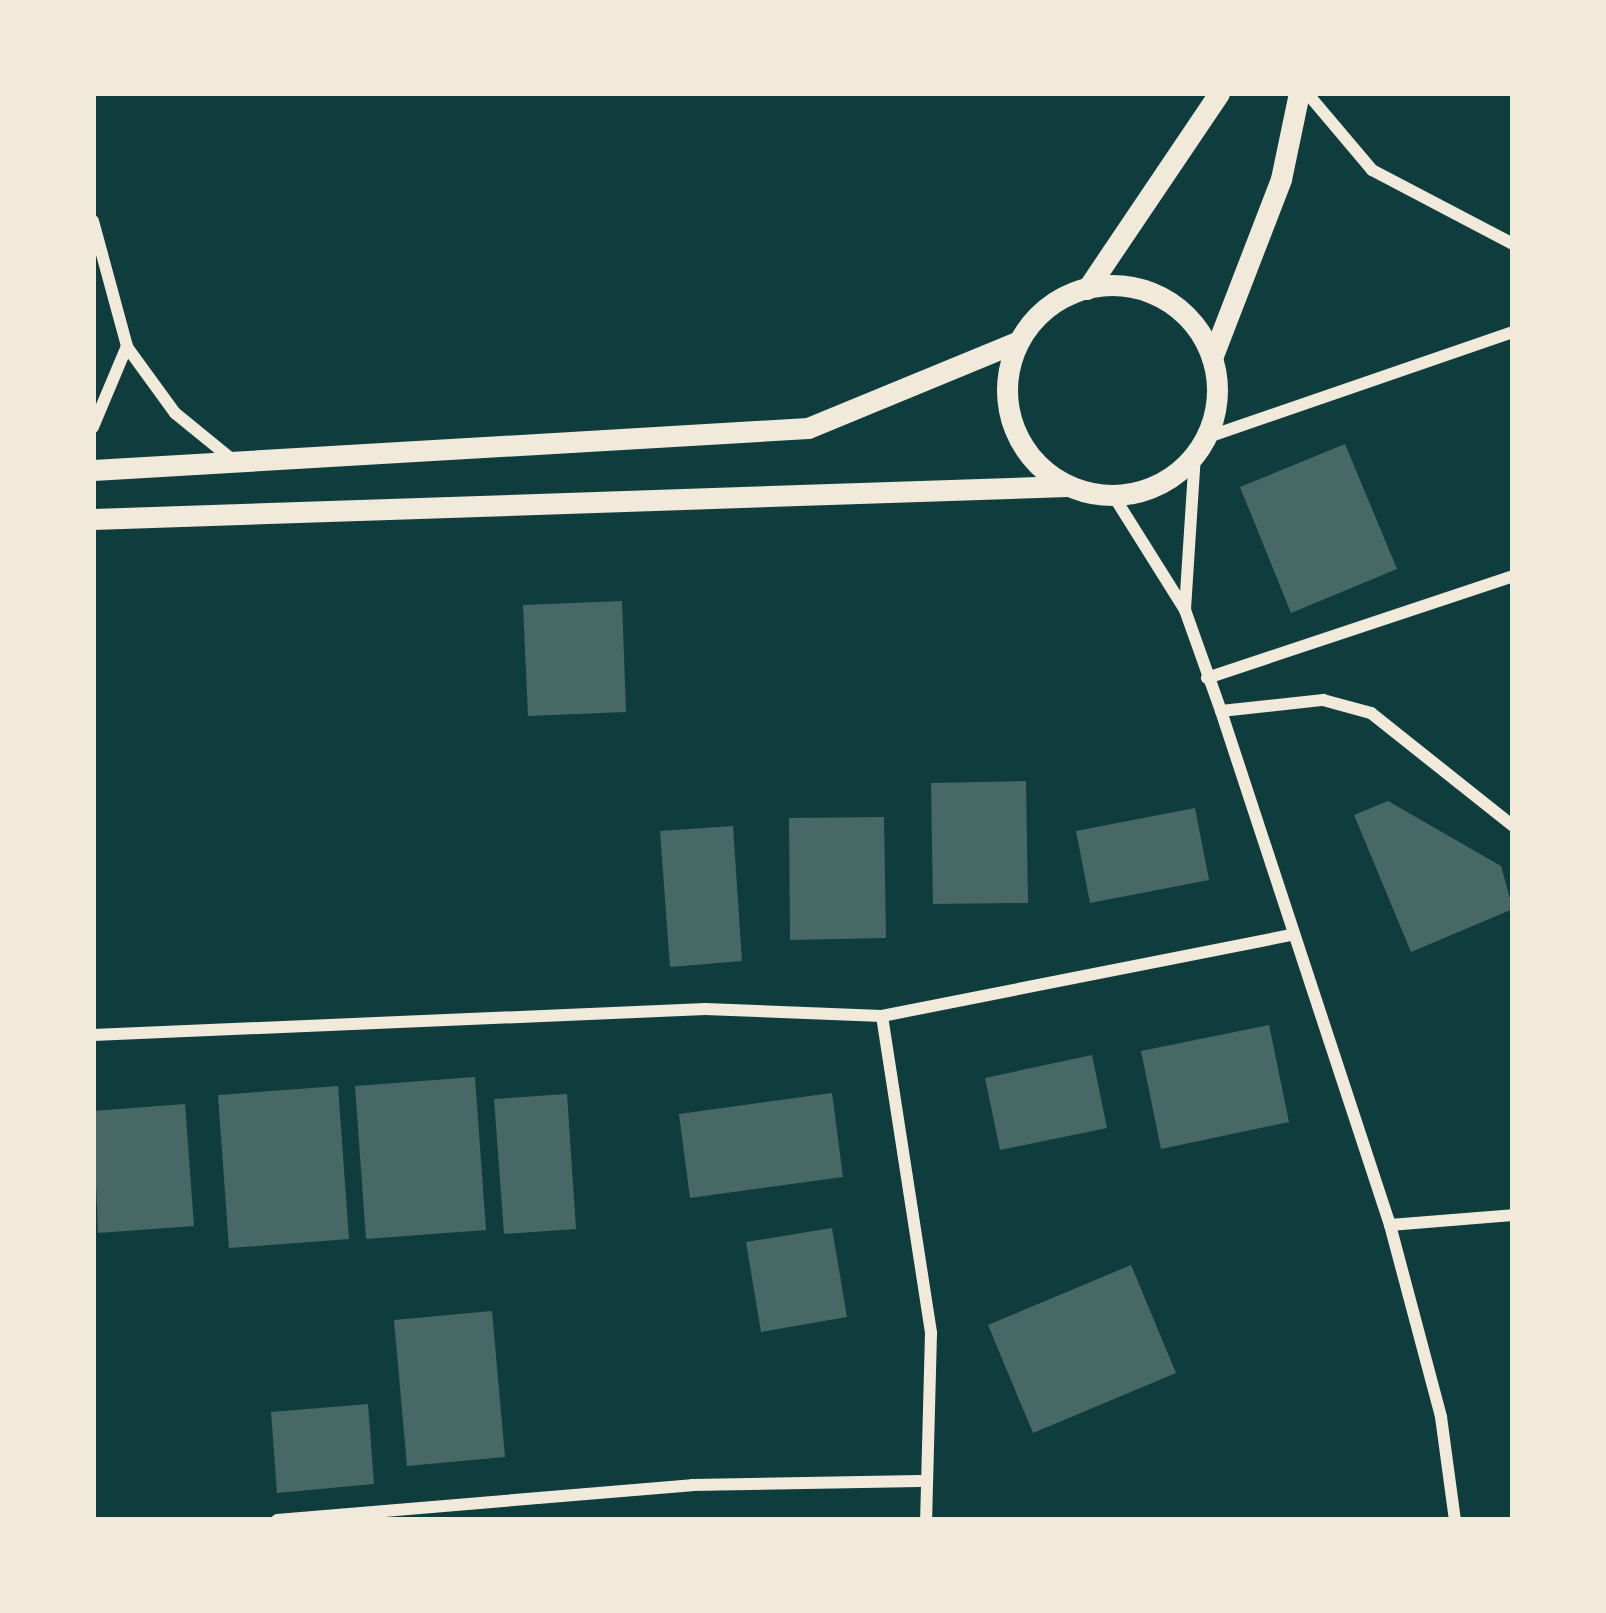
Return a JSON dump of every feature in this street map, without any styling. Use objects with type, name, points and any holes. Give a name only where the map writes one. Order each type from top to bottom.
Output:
[{"type":"street","points":[[1087,289],[1219,93]]},
{"type":"street","points":[[1303,93],[1372,170],[1513,244]]},
{"type":"street","points":[[1185,610],[1212,358],[1281,178],[1303,93]]},
{"type":"street","points":[[93,220],[127,346],[175,413],[237,464]]},
{"type":"street","points":[[93,470],[808,428],[1019,341],[1059,299],[1087,289],[1131,287],[1173,304],[1212,358]]},
{"type":"street","points":[[93,519],[1067,486],[1113,495],[1159,484],[1200,446],[1513,332]]},
{"type":"street","points":[[1019,341],[1012,424],[1067,486]]},
{"type":"street","points":[[93,427],[127,346]]},
{"type":"street","points":[[1113,495],[1185,610],[1221,711],[1290,935],[1390,1225],[1442,1418],[1455,1520]]},
{"type":"street","points":[[1208,678],[1513,576]]},
{"type":"street","points":[[1221,711],[1323,700],[1371,713],[1513,826]]},
{"type":"street","points":[[93,1035],[705,1009],[882,1016],[1290,935]]},
{"type":"street","points":[[882,1016],[931,1334],[920,1481],[926,1520]]},
{"type":"street","points":[[1390,1225],[1513,1215]]},
{"type":"street","points":[[277,1520],[692,1485],[920,1481]]},
{"type":"building","points":[[1345,444],[1397,569],[1291,613],[1240,487]]},
{"type":"building","points":[[622,601],[626,712],[528,716],[523,605]]},
{"type":"building","points":[[1026,781],[1028,903],[933,904],[931,783]]},
{"type":"building","points":[[1388,801],[1501,866],[1513,909],[1411,952],[1354,815]]},
{"type":"building","points":[[1195,808],[1209,880],[1090,903],[1076,831]]},
{"type":"building","points":[[884,817],[886,938],[790,940],[789,818]]},
{"type":"building","points":[[733,826],[742,961],[670,967],[660,831]]},
{"type":"building","points":[[1269,1025],[1289,1122],[1161,1149],[1141,1051]]},
{"type":"building","points":[[1092,1055],[1107,1128],[1000,1150],[985,1078]]},
{"type":"building","points":[[475,1077],[486,1230],[366,1239],[355,1086]]},
{"type":"building","points":[[338,1086],[349,1239],[229,1248],[218,1095]]},
{"type":"building","points":[[832,1093],[843,1177],[690,1198],[679,1114]]},
{"type":"building","points":[[567,1094],[576,1229],[504,1234],[494,1099]]},
{"type":"building","points":[[185,1104],[194,1226],[98,1233],[93,1111]]},
{"type":"building","points":[[832,1228],[847,1317],[761,1332],[746,1242]]},
{"type":"building","points":[[1131,1265],[1176,1373],[1033,1433],[988,1325]]},
{"type":"building","points":[[492,1311],[505,1457],[407,1466],[394,1320]]},
{"type":"building","points":[[368,1404],[374,1484],[277,1493],[271,1412]]}]
